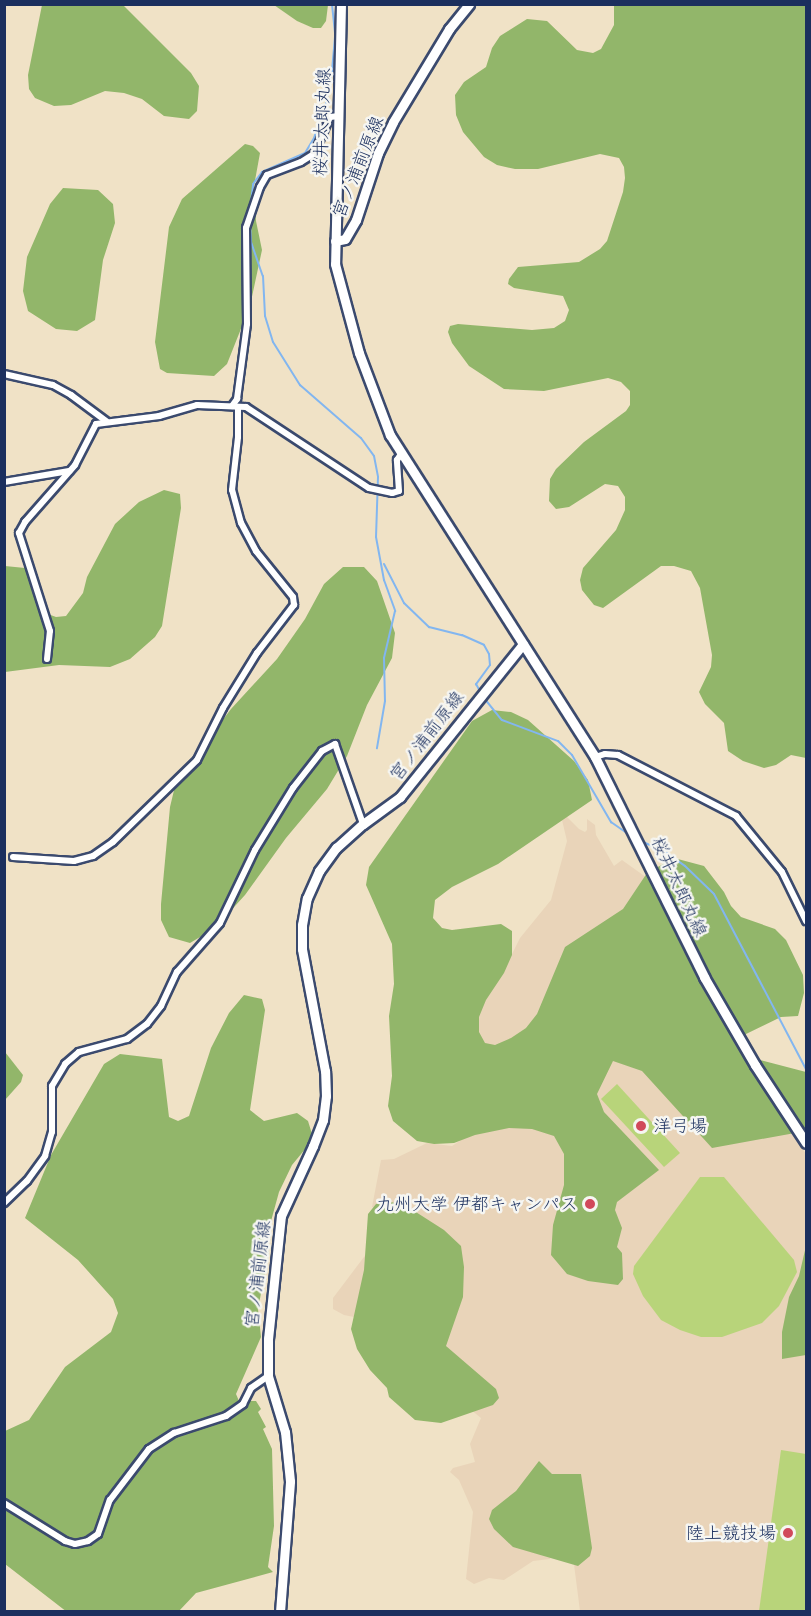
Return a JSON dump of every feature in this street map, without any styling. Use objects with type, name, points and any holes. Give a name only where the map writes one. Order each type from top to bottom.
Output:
[{"type":"main road","name":"桜井太郎丸線","points":[[335,241],[341,4]]},
{"type":"main road","name":"宮ノ浦前原線","points":[[280,1611],[290,1482],[289,1457],[285,1432],[268,1376],[268,1339],[281,1216],[323,1120],[326,1096],[325,1071],[302,949],[307,898],[319,871],[336,848],[399,797],[489,683],[523,644],[390,435],[359,353],[338,283],[335,241],[345,239],[356,220],[378,153],[393,122],[442,39],[467,5]]},
{"type":"main road","name":"桜井太郎丸線","points":[[523,644],[595,756],[643,848],[704,977],[755,1065],[807,1143]]},
{"type":"street","points":[[14,857],[74,861],[93,856],[113,843],[197,760],[223,708],[257,653],[294,605],[293,597],[256,551],[241,523],[232,490],[238,437],[235,407],[247,324],[246,228],[260,187],[267,176],[314,154],[330,117],[339,116]]},
{"type":"street","points":[[4,374],[53,386],[71,395],[106,421]]},
{"type":"street","points":[[47,659],[51,631],[20,533],[25,522],[70,470],[92,428],[106,421],[139,419],[197,405],[246,407],[369,488],[393,493],[399,490],[398,460],[401,454]]},
{"type":"street","points":[[4,482],[70,470]]},
{"type":"street","points":[[4,1203],[27,1181],[45,1156],[52,1132],[52,1086],[65,1064],[79,1052],[127,1039],[147,1024],[161,1006],[177,972],[220,924],[255,850],[293,789],[322,751],[335,744],[363,824]]},
{"type":"street","points":[[595,756],[605,753],[618,755],[736,816],[782,872],[807,921]]},
{"type":"street","points":[[4,1503],[64,1541],[75,1544],[88,1541],[101,1529],[110,1500],[149,1449],[174,1433],[226,1416],[243,1404],[251,1388],[268,1376]]},
{"type":"shaded area","name":"九州大学 伊都キャンパス","points":[[563,813],[585,832],[587,819],[595,825],[596,835],[614,866],[622,860],[650,880],[781,1118],[806,1154],[806,1611],[580,1611],[572,1549],[555,1549],[550,1559],[533,1561],[504,1580],[489,1578],[474,1584],[466,1579],[473,1512],[459,1480],[450,1472],[453,1468],[475,1462],[470,1444],[481,1418],[359,1318],[344,1315],[333,1309],[333,1298],[370,1249],[377,1209],[372,1207],[381,1160],[394,1159],[427,1143],[452,1146],[487,1123],[447,1073],[501,964],[512,954],[520,938],[551,900],[567,841],[562,820]]},
{"type":"green space","points":[[42,5],[123,5],[191,73],[199,86],[197,111],[189,119],[164,116],[142,99],[124,93],[105,91],[71,105],[54,106],[35,98],[29,89],[28,75]]},
{"type":"green space","points":[[274,5],[328,5],[326,21],[321,28],[313,28],[297,21]]},
{"type":"green space","points":[[614,5],[806,5],[806,758],[791,755],[776,765],[764,768],[743,761],[728,751],[724,723],[705,704],[699,692],[711,667],[712,655],[700,588],[691,571],[674,566],[661,566],[603,608],[594,605],[582,590],[580,580],[583,568],[616,530],[625,510],[625,497],[618,486],[605,484],[569,507],[556,509],[549,501],[550,479],[556,469],[584,442],[626,411],[630,405],[630,391],[621,382],[608,378],[544,391],[504,389],[469,366],[452,343],[448,332],[450,326],[458,324],[532,330],[554,328],[565,321],[569,310],[563,296],[514,288],[508,284],[509,279],[518,267],[579,262],[600,249],[607,241],[623,192],[625,178],[624,167],[619,158],[600,154],[538,169],[515,169],[497,165],[484,157],[463,132],[456,115],[455,95],[464,82],[486,67],[492,48],[500,36],[527,19],[547,21],[577,50],[593,53],[601,49],[614,25]]},
{"type":"green space","points":[[245,144],[253,146],[260,153],[254,186],[256,221],[262,250],[250,306],[227,364],[214,376],[167,373],[160,369],[155,342],[169,227],[182,199]]},
{"type":"green space","points":[[63,188],[98,190],[113,204],[115,223],[103,260],[95,320],[77,331],[56,329],[28,311],[23,291],[27,257],[50,204]]},
{"type":"green space","points":[[164,490],[180,494],[181,508],[162,626],[155,637],[130,659],[110,667],[59,665],[5,672],[5,566],[25,568],[38,585],[48,614],[56,617],[66,616],[83,593],[87,577],[115,524],[139,502]]},
{"type":"green space","points":[[343,567],[364,567],[377,581],[395,633],[392,658],[367,705],[347,756],[327,789],[286,838],[245,895],[215,928],[190,943],[169,937],[161,920],[161,904],[170,807],[176,782],[231,709],[277,659],[305,619],[324,584]]},
{"type":"green space","points":[[492,710],[511,712],[528,720],[574,761],[588,780],[592,800],[498,864],[452,887],[435,900],[433,918],[442,928],[452,930],[501,924],[512,931],[512,955],[504,973],[486,1000],[479,1017],[479,1032],[485,1043],[495,1045],[526,1028],[537,1014],[565,947],[623,909],[647,873],[674,858],[704,866],[741,917],[775,929],[786,940],[803,975],[804,993],[798,1016],[781,1017],[746,1034],[741,1046],[745,1056],[806,1072],[806,1131],[712,1148],[642,1071],[613,1061],[597,1094],[604,1112],[659,1170],[617,1202],[615,1210],[622,1228],[617,1247],[622,1253],[623,1279],[618,1285],[588,1281],[567,1274],[551,1255],[553,1225],[564,1185],[564,1154],[554,1136],[532,1129],[509,1128],[475,1135],[454,1143],[434,1144],[417,1141],[393,1121],[388,1106],[392,1076],[389,1016],[394,984],[392,944],[366,885],[369,867],[472,721]]},
{"type":"green space","points":[[244,995],[262,999],[265,1010],[250,1110],[264,1121],[297,1113],[308,1121],[312,1134],[311,1142],[292,1165],[279,1192],[265,1243],[269,1252],[258,1309],[261,1337],[236,1394],[239,1401],[256,1401],[261,1409],[258,1412],[266,1427],[263,1429],[272,1449],[274,1526],[268,1567],[273,1572],[196,1593],[179,1611],[67,1612],[5,1564],[5,1431],[29,1420],[65,1367],[111,1332],[118,1313],[113,1299],[78,1260],[25,1218],[51,1155],[104,1064],[120,1054],[162,1059],[169,1117],[178,1121],[189,1116],[211,1048],[229,1013]]},
{"type":"green space","points":[[5,1052],[23,1075],[21,1082],[5,1100]]},
{"type":"green space","name":"洋弓場","points":[[617,1084],[680,1153],[664,1167],[601,1099]]},
{"type":"green space","points":[[700,1177],[724,1177],[794,1260],[797,1272],[779,1306],[762,1323],[722,1337],[701,1337],[661,1320],[643,1296],[633,1274],[634,1266]]},
{"type":"green space","points":[[391,1202],[408,1207],[444,1230],[461,1246],[464,1267],[463,1297],[446,1346],[496,1389],[499,1398],[493,1405],[441,1423],[415,1420],[389,1397],[387,1388],[370,1370],[357,1349],[351,1329],[364,1270],[368,1214],[376,1204]]},
{"type":"green space","points":[[806,1246],[806,1355],[782,1359],[782,1332],[789,1297],[799,1276]]},
{"type":"green space","name":"陸上競技場","points":[[781,1450],[806,1454],[806,1611],[759,1611]]},
{"type":"green space","points":[[539,1461],[552,1474],[581,1474],[592,1548],[590,1556],[578,1566],[513,1547],[494,1529],[489,1519],[492,1510],[516,1491]]},
{"type":"waterway","points":[[250,210],[253,184],[262,172],[305,153],[314,138],[326,103],[332,71],[335,33],[332,4]]},
{"type":"waterway","points":[[250,222],[251,242],[263,276],[265,316],[273,342],[300,385],[361,438],[374,456],[378,477],[376,537],[384,580],[395,611],[384,658],[385,701],[377,748]]},
{"type":"waterway","points":[[384,564],[404,603],[429,627],[462,635],[484,645],[489,654],[490,665],[476,684],[481,693]]},
{"type":"waterway","points":[[484,698],[502,720],[558,741],[572,755],[611,822],[631,836]]},
{"type":"waterway","points":[[639,840],[667,853],[685,866],[714,894],[806,1069]]},
{"type":"place","name":"洋弓場","points":[[641,1126]]},
{"type":"place","name":"九州大学 伊都キャンパス","points":[[590,1204]]},
{"type":"place","name":"陸上競技場","points":[[788,1533]]}]
